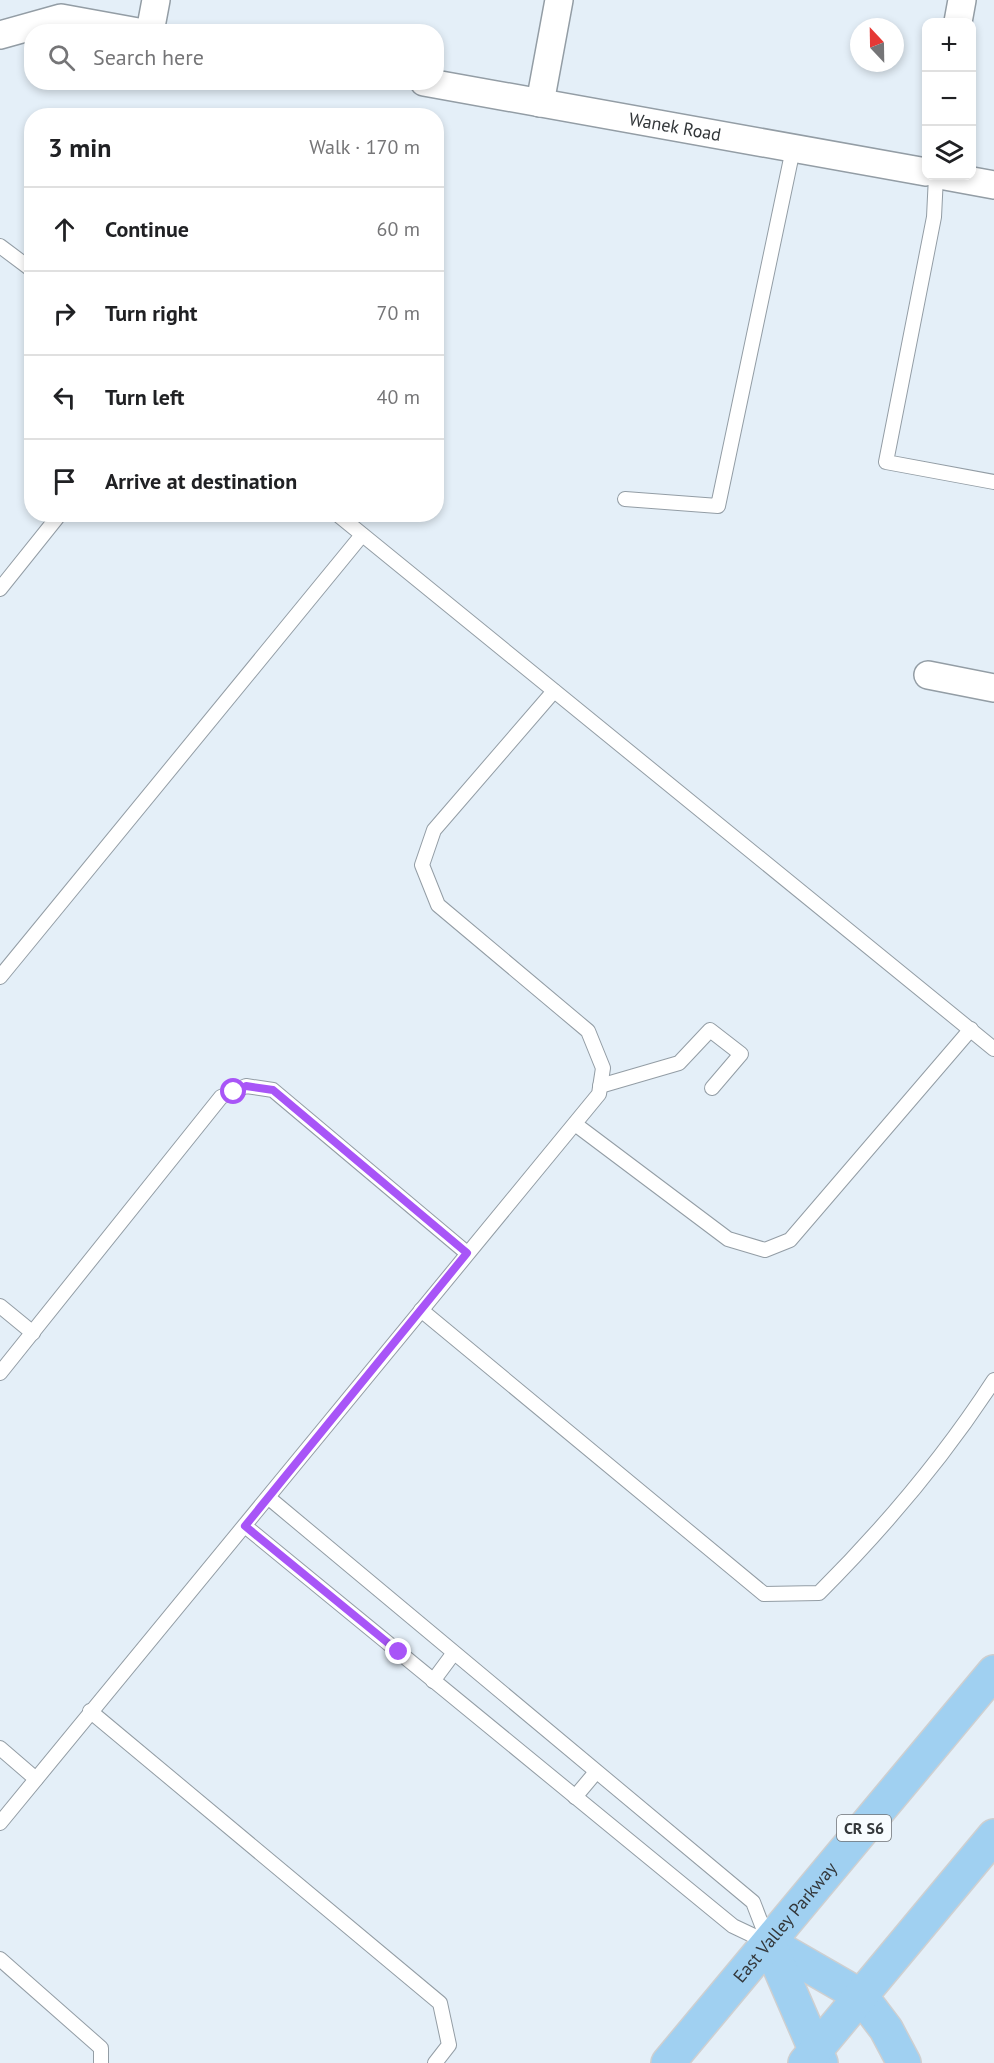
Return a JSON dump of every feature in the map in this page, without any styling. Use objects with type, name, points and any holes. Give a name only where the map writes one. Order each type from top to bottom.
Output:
[{"type":"main road","name":"East Valley Parkway","points":[[668,2063],[994,1672]]},
{"type":"main road","points":[[814,2059],[861,1996],[994,1836]]},
{"type":"main road","points":[[769,1942],[861,1996],[886,2029],[904,2063]]},
{"type":"main road","points":[[769,1942],[814,2059]]},
{"type":"street","points":[[152,24],[156,0]]},
{"type":"street","points":[[540,103],[559,0]]},
{"type":"street","points":[[959,18],[962,0]]},
{"type":"street","points":[[39,24],[61,18],[94,24]]},
{"type":"street","points":[[0,35],[24,28]]},
{"type":"street","name":"Wanek Road","points":[[444,86],[922,171]]},
{"type":"street","points":[[967,180],[994,185]]},
{"type":"street","points":[[928,675],[994,688]]},
{"type":"lane","points":[[626,499],[718,506],[793,149]]},
{"type":"lane","points":[[936,180],[934,217],[886,462],[994,482]]},
{"type":"lane","points":[[0,246],[24,264]]},
{"type":"lane","points":[[0,589],[54,522]]},
{"type":"lane","points":[[347,522],[994,1049]]},
{"type":"lane","points":[[0,977],[362,535]]},
{"type":"lane","points":[[0,1823],[599,1094],[603,1068],[588,1031],[438,905],[422,865],[434,830],[554,691]]},
{"type":"lane","points":[[575,1124],[728,1239],[765,1250],[790,1240],[971,1029]]},
{"type":"lane","points":[[600,1086],[679,1063],[710,1030],[741,1054],[712,1088]]},
{"type":"lane","points":[[0,1373],[221,1097],[246,1086],[273,1090],[467,1253]]},
{"type":"lane","points":[[0,1306],[33,1333]]},
{"type":"lane","points":[[421,1310],[764,1594],[819,1593],[877,1535],[976,1407],[994,1380]]},
{"type":"lane","points":[[268,1498],[753,1902],[769,1942]]},
{"type":"lane","points":[[245,1526],[733,1926],[769,1942]]},
{"type":"lane","points":[[433,1681],[453,1654]]},
{"type":"lane","points":[[90,1711],[440,2003],[450,2045],[435,2063]]},
{"type":"lane","points":[[0,1748],[36,1779]]},
{"type":"lane","points":[[575,1797],[596,1772]]},
{"type":"lane","points":[[0,1959],[101,2048],[100,2063]]},
{"type":"route","points":[[234,1092],[246,1086],[273,1090],[467,1253],[245,1526],[399,1652]]}]
